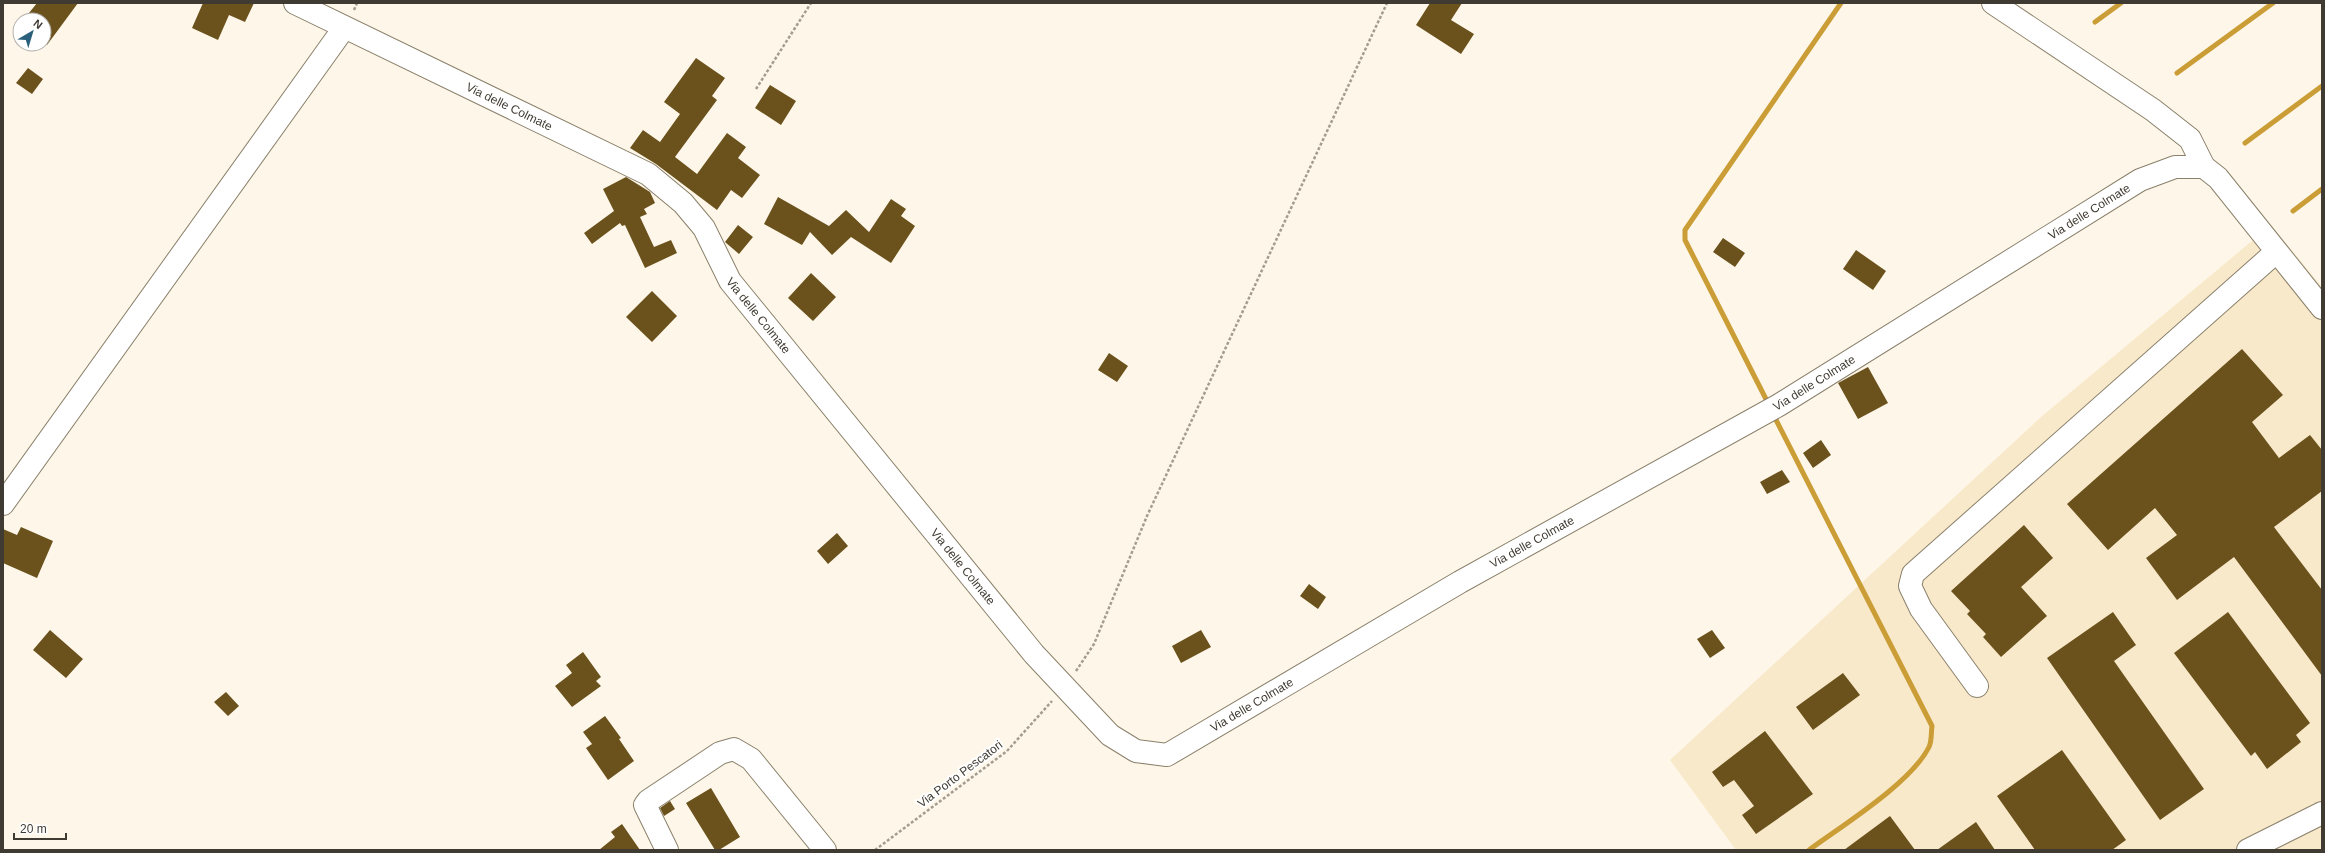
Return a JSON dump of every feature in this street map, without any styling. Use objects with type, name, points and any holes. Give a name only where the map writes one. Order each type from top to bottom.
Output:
[{"type":"street","name":"Via delle Colmate","points":[[295,3],[648,174],[683,203],[704,228],[730,281],[1034,654],[1110,735],[1136,751],[1167,755],[1460,582],[1771,408],[2140,180],[2175,167],[2204,167]]},
{"type":"street","points":[[1993,3],[2159,115],[2190,139],[2204,167],[2218,178],[2322,308]]},
{"type":"street","points":[[3,504],[344,28]]},
{"type":"street","points":[[1977,686],[1922,609],[1910,586],[1913,574],[2276,252]]},
{"type":"street","points":[[667,850],[645,805],[648,801],[720,754],[734,749],[751,759],[825,850]]},
{"type":"street","points":[[2248,850],[2322,813]]},
{"type":"path","points":[[756,89],[811,3]]},
{"type":"path","name":"Via Porto Pescatori","points":[[875,850],[1007,751],[1065,687],[1094,644],[1147,516],[1387,3]]},
{"type":"shaded area","points":[[2271,225],[2322,287],[2322,850],[1736,850],[1670,760],[2041,417]]},
{"type":"building","points":[[37,3],[78,3],[52,38],[52,12],[30,12]]},
{"type":"building","points":[[203,3],[254,3],[245,22],[229,15],[218,40],[192,28]]},
{"type":"building","points":[[1430,3],[1462,3],[1451,20],[1474,34],[1461,54],[1416,25]]},
{"type":"building","points":[[696,58],[725,78],[712,96],[717,100],[675,157],[697,174],[727,133],[746,147],[738,158],[760,175],[742,198],[731,190],[717,210],[656,164],[630,148],[643,130],[660,142],[680,114],[664,102]]},
{"type":"building","points":[[28,68],[43,79],[32,94],[16,83]]},
{"type":"building","points":[[770,85],[796,101],[781,125],[755,108]]},
{"type":"building","points":[[626,177],[650,192],[655,203],[644,209],[647,214],[640,217],[654,247],[671,240],[677,253],[645,268],[625,225],[622,226],[620,223],[592,244],[584,233],[614,211],[603,189]]},
{"type":"building","points":[[778,197],[829,226],[846,210],[869,232],[891,199],[906,209],[901,216],[915,226],[891,263],[851,237],[832,255],[810,232],[802,245],[764,224]]},
{"type":"building","points":[[738,225],[753,237],[739,254],[725,242]]},
{"type":"building","points":[[1723,238],[1745,253],[1735,267],[1713,252]]},
{"type":"building","points":[[1856,250],[1886,271],[1873,290],[1843,269]]},
{"type":"building","points":[[811,273],[836,297],[813,321],[788,298]]},
{"type":"building","points":[[652,291],[677,316],[652,342],[626,317]]},
{"type":"building","points":[[2242,349],[2283,395],[2252,422],[2279,458],[2310,435],[2322,450],[2322,491],[2274,527],[2322,590],[2322,676],[2234,557],[2177,600],[2146,558],[2177,535],[2155,508],[2108,550],[2067,504]]},
{"type":"building","points":[[1109,353],[1128,366],[1117,382],[1098,370]]},
{"type":"building","points":[[1868,367],[1888,403],[1858,419],[1838,383]]},
{"type":"building","points":[[1821,440],[1831,455],[1813,468],[1803,453]]},
{"type":"building","points":[[1782,470],[1790,482],[1767,494],[1760,482]]},
{"type":"building","points":[[2024,525],[2053,558],[2021,587],[2047,616],[2001,657],[1983,637],[1986,634],[1967,614],[1970,611],[1951,591]]},
{"type":"building","points":[[21,527],[53,541],[37,578],[3,563],[3,529],[17,535]]},
{"type":"building","points":[[837,533],[848,546],[828,564],[817,551]]},
{"type":"building","points":[[1309,584],[1326,597],[1318,609],[1300,596]]},
{"type":"building","points":[[2113,612],[2136,645],[2114,661],[2204,789],[2160,820],[2047,658]]},
{"type":"building","points":[[2228,612],[2310,723],[2296,735],[2301,742],[2267,769],[2255,752],[2251,756],[2174,653]]},
{"type":"building","points":[[50,630],[83,659],[66,678],[33,650]]},
{"type":"building","points":[[1201,630],[1211,647],[1181,663],[1172,646]]},
{"type":"building","points":[[1712,630],[1725,648],[1710,658],[1697,639]]},
{"type":"building","points":[[583,652],[601,677],[596,681],[601,686],[572,707],[555,686],[572,673],[566,665]]},
{"type":"building","points":[[1843,673],[1860,695],[1813,730],[1796,707]]},
{"type":"building","points":[[226,692],[239,706],[228,716],[214,702]]},
{"type":"building","points":[[605,716],[621,738],[619,739],[634,761],[608,780],[586,748],[592,744],[583,732]]},
{"type":"building","points":[[1765,731],[1813,794],[1756,834],[1742,815],[1754,806],[1734,780],[1723,787],[1712,772]]},
{"type":"building","points":[[2062,750],[2126,840],[2112,850],[2035,850],[1997,796]]},
{"type":"building","points":[[711,788],[740,837],[719,850],[715,850],[686,803]]},
{"type":"building","points":[[670,801],[675,809],[664,816],[660,808]]},
{"type":"building","points":[[1890,816],[1915,850],[1844,850]]},
{"type":"building","points":[[1976,822],[1995,850],[1937,850]]},
{"type":"building","points":[[622,824],[640,850],[599,850],[615,837],[611,832]]},
{"type":"waterway","points":[[1769,405],[1685,240],[1685,230],[1841,3]]},
{"type":"waterway","points":[[2095,22],[2121,3]]},
{"type":"waterway","points":[[2177,73],[2273,3]]},
{"type":"waterway","points":[[2245,143],[2322,86]]},
{"type":"waterway","points":[[2293,211],[2322,189]]},
{"type":"waterway","points":[[1773,414],[1932,726],[1929,747],[1920,761],[1907,775],[1875,803],[1809,850]]}]
